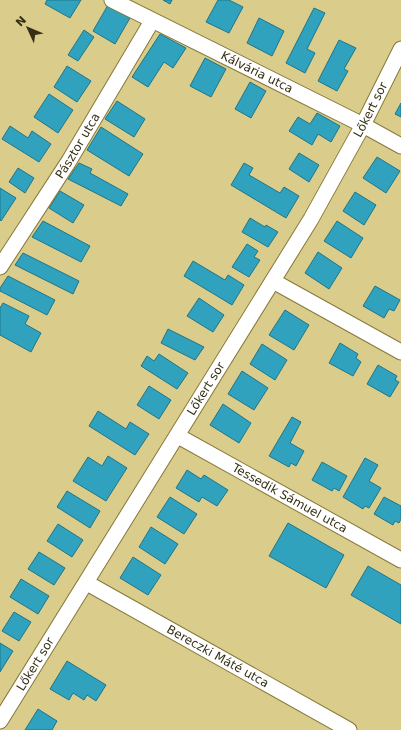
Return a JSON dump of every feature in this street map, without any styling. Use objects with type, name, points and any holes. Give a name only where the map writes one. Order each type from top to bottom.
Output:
[{"type":"street","name":"Kálvária utca","points":[[112,0],[363,125],[401,146]]},
{"type":"street","name":"Pásztor utca","points":[[0,267],[69,161],[152,21]]},
{"type":"street","name":"Lőkert sor","points":[[0,721],[87,583],[311,219],[363,125],[401,49]]},
{"type":"street","points":[[274,281],[401,352]]},
{"type":"street","name":"Tessedik Sámuel utca","points":[[178,436],[401,560]]},
{"type":"street","name":"Bereczki Máté utca","points":[[87,583],[348,730]]},
{"type":"building","points":[[47,0],[81,0],[70,18],[45,4]]},
{"type":"building","points":[[163,0],[172,0],[170,4]]},
{"type":"building","points":[[218,0],[229,0],[243,7],[229,33],[206,22]]},
{"type":"building","points":[[108,5],[130,18],[115,44],[93,31]]},
{"type":"building","points":[[314,8],[325,13],[307,49],[315,53],[305,73],[286,63]]},
{"type":"building","points":[[259,18],[284,31],[272,56],[247,43]]},
{"type":"building","points":[[84,30],[94,37],[78,61],[68,55]]},
{"type":"building","points":[[160,34],[186,48],[173,68],[164,62],[148,87],[132,77]]},
{"type":"building","points":[[339,40],[356,48],[344,69],[348,71],[337,91],[318,81]]},
{"type":"building","points":[[205,58],[226,69],[211,97],[190,86]]},
{"type":"building","points":[[67,66],[91,81],[77,102],[54,87]]},
{"type":"building","points":[[250,82],[266,91],[251,118],[235,109]]},
{"type":"building","points":[[49,94],[73,110],[58,133],[34,117]]},
{"type":"building","points":[[117,101],[145,119],[134,137],[105,119]]},
{"type":"building","points":[[401,103],[401,117],[395,114]]},
{"type":"building","points":[[317,113],[340,126],[331,142],[318,134],[312,145],[289,131],[298,117],[310,124]]},
{"type":"building","points":[[10,126],[28,138],[32,131],[51,144],[39,162],[2,139]]},
{"type":"building","points":[[101,127],[143,154],[129,176],[87,150]]},
{"type":"building","points":[[299,153],[319,165],[309,182],[289,169]]},
{"type":"building","points":[[377,157],[400,171],[386,193],[363,178]]},
{"type":"building","points":[[79,163],[92,169],[90,173],[128,194],[121,206],[68,179]]},
{"type":"building","points":[[244,163],[253,168],[249,175],[280,193],[284,187],[299,196],[286,218],[231,185]]},
{"type":"building","points":[[18,168],[34,178],[25,193],[9,182]]},
{"type":"building","points":[[0,188],[16,198],[1,221],[0,220]]},
{"type":"building","points":[[60,191],[84,205],[73,223],[49,208]]},
{"type":"building","points":[[355,192],[376,205],[364,225],[343,211]]},
{"type":"building","points":[[250,218],[265,227],[266,225],[278,232],[268,247],[242,232]]},
{"type":"building","points":[[43,221],[90,246],[81,262],[32,237]]},
{"type":"building","points":[[337,221],[363,238],[351,258],[324,241]]},
{"type":"building","points":[[247,244],[258,251],[254,257],[260,260],[249,277],[232,267]]},
{"type":"building","points":[[318,252],[342,268],[329,289],[305,273]]},
{"type":"building","points":[[23,253],[79,281],[73,294],[15,265]]},
{"type":"building","points":[[193,261],[225,280],[228,275],[244,285],[232,305],[184,276]]},
{"type":"building","points":[[8,276],[55,300],[47,315],[0,291],[0,288]]},
{"type":"building","points":[[375,286],[400,300],[394,311],[389,309],[384,318],[363,306]]},
{"type":"building","points":[[199,298],[224,315],[213,332],[187,316]]},
{"type":"building","points":[[3,303],[29,316],[25,324],[41,333],[31,352],[0,335],[0,308]]},
{"type":"building","points":[[285,310],[309,325],[294,350],[269,335]]},
{"type":"building","points":[[168,329],[204,347],[195,360],[161,343]]},
{"type":"building","points":[[340,343],[358,354],[356,358],[361,362],[353,376],[329,363]]},
{"type":"building","points":[[262,344],[287,360],[275,380],[250,364]]},
{"type":"building","points":[[159,354],[188,373],[177,389],[141,366],[147,356],[154,361]]},
{"type":"building","points":[[378,365],[397,376],[395,380],[399,382],[390,397],[367,384]]},
{"type":"building","points":[[242,371],[268,388],[254,410],[228,394]]},
{"type":"building","points":[[149,386],[171,400],[159,419],[137,405]]},
{"type":"building","points":[[223,404],[251,423],[239,443],[210,425]]},
{"type":"building","points":[[98,411],[126,429],[130,422],[149,434],[135,455],[89,426]]},
{"type":"building","points":[[292,417],[301,422],[290,443],[304,451],[296,466],[291,463],[289,467],[269,456]]},
{"type":"building","points":[[108,456],[127,468],[106,501],[73,481],[88,457],[102,466]]},
{"type":"building","points":[[365,458],[378,465],[369,481],[381,488],[369,508],[365,506],[363,509],[343,497]]},
{"type":"building","points":[[322,462],[347,476],[339,491],[334,488],[332,491],[312,480]]},
{"type":"building","points":[[187,470],[201,479],[204,475],[228,490],[217,506],[202,497],[199,502],[176,488]]},
{"type":"building","points":[[67,491],[100,511],[90,528],[57,507]]},
{"type":"building","points":[[170,497],[197,514],[184,534],[157,517]]},
{"type":"building","points":[[384,497],[401,506],[401,519],[399,523],[395,521],[393,525],[374,514]]},
{"type":"building","points":[[288,523],[344,555],[326,588],[269,556]]},
{"type":"building","points":[[58,524],[83,540],[72,557],[47,541]]},
{"type":"building","points":[[151,527],[178,544],[165,564],[139,547]]},
{"type":"building","points":[[39,552],[65,568],[54,585],[28,569]]},
{"type":"building","points":[[133,557],[161,575],[148,595],[120,578]]},
{"type":"building","points":[[368,566],[401,585],[401,624],[351,595]]},
{"type":"building","points":[[21,579],[49,596],[38,614],[10,597]]},
{"type":"building","points":[[14,612],[31,622],[19,641],[2,631]]},
{"type":"building","points":[[0,643],[13,651],[0,672]]},
{"type":"building","points":[[67,661],[106,685],[96,701],[87,695],[84,700],[73,693],[69,700],[50,689]]},
{"type":"building","points":[[38,709],[57,721],[52,730],[25,730]]}]
